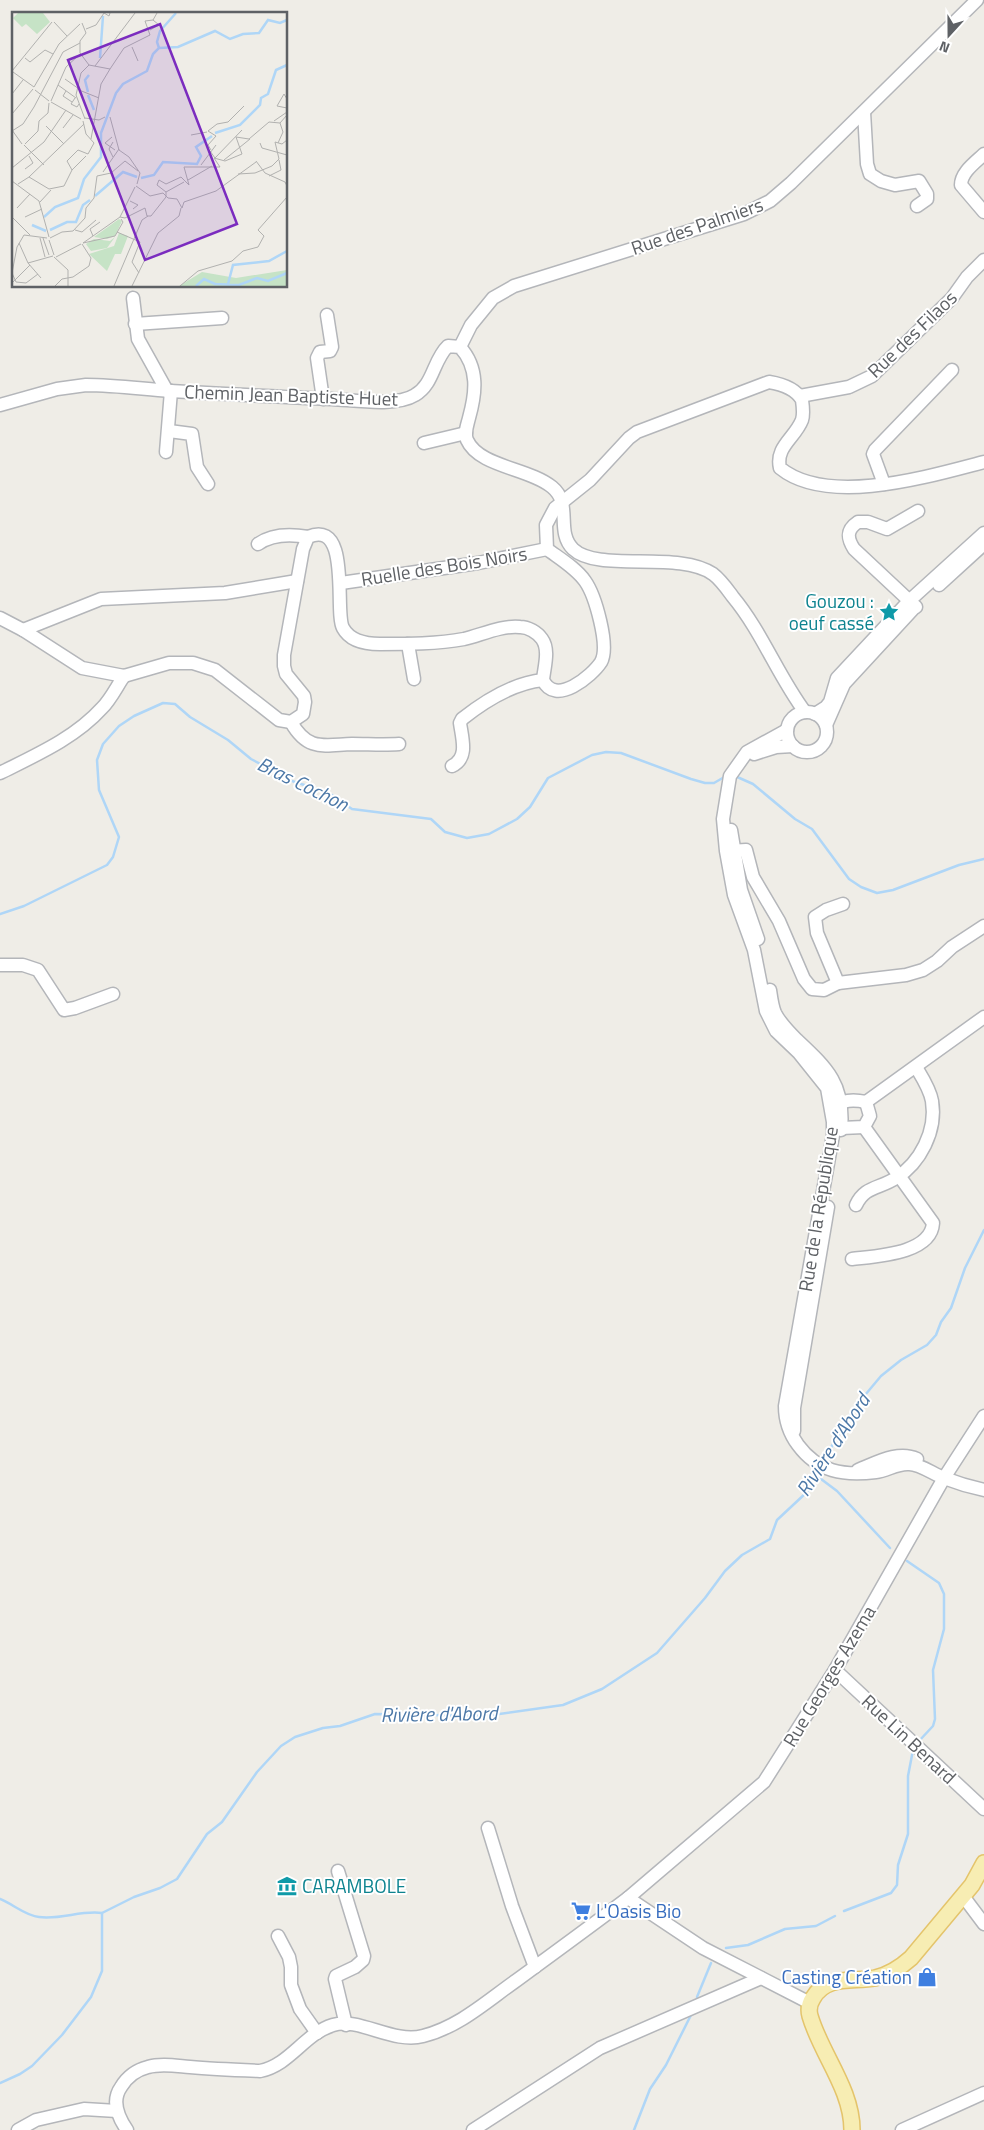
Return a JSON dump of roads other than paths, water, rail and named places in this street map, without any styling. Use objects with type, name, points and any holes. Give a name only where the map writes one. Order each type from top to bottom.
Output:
[{"type":"main road","points":[[852,2130],[848,2104],[813,2027],[808,2011],[810,2003],[818,1990],[828,1983],[875,1978],[902,1966],[911,1958],[963,1896],[979,1874],[984,1863]]},
{"type":"street","name":"Rue des Palmiers","points":[[460,347],[471,324],[493,298],[514,286],[744,214],[770,201],[791,183],[977,0]]},
{"type":"street","points":[[864,112],[867,164],[870,174],[894,185],[920,180],[927,194],[927,199],[917,206]]},
{"type":"street","points":[[984,154],[964,174],[961,180],[961,185],[984,212]]},
{"type":"street","name":"Rue des Filaos","points":[[800,396],[849,387],[872,376],[952,298],[967,277],[984,260]]},
{"type":"street","points":[[132,298],[140,344],[169,391],[169,431],[166,452]]},
{"type":"street","points":[[323,399],[317,358],[320,352],[330,351],[332,347],[327,315]]},
{"type":"street","points":[[135,324],[222,318]]},
{"type":"street","name":"Chemin Jean Baptiste Huet","points":[[0,405],[57,389],[86,385],[385,402],[408,399],[423,389],[444,350],[452,345],[460,347]]},
{"type":"street","points":[[460,347],[472,366],[475,379],[473,404],[466,432],[468,442],[479,454],[543,480],[560,495],[563,502],[565,533],[574,550],[583,554],[622,561],[685,564],[703,568],[713,574],[748,614],[790,692],[810,713],[826,725]]},
{"type":"street","points":[[884,484],[873,454],[875,450],[952,370]]},
{"type":"street","points":[[258,544],[263,540],[277,536],[308,536],[318,534],[327,538],[336,551],[341,583],[341,622],[348,635],[355,639],[367,643],[408,644],[462,639],[512,626],[521,627],[538,634],[545,645],[543,680],[552,689],[559,691],[572,688],[584,679],[601,661],[604,646],[594,596],[584,579],[547,549],[546,525],[550,516],[563,502],[590,480],[629,438],[637,432],[770,382],[779,384],[800,396],[802,400],[802,419],[778,458],[780,468],[799,480],[817,485],[837,487],[884,484],[912,480],[984,462]]},
{"type":"street","points":[[169,431],[192,434],[197,467],[208,484]]},
{"type":"street","points":[[424,443],[466,432]]},
{"type":"street","points":[[912,604],[854,549],[848,539],[848,534],[850,528],[858,522],[868,522],[887,528],[918,511]]},
{"type":"street","points":[[790,724],[810,713],[826,708],[830,702],[837,678],[984,533]]},
{"type":"street","points":[[0,618],[23,630],[82,668],[124,676],[170,663],[193,663],[215,670],[279,720],[291,722],[303,714],[305,702],[300,690],[286,674],[284,666],[297,581],[308,536]]},
{"type":"street","points":[[790,692],[790,724],[787,736],[793,746],[805,752],[818,749],[826,738],[826,725],[844,684],[912,604],[984,544]]},
{"type":"street","name":"Ruelle des Bois Noirs","points":[[341,583],[478,563],[547,549]]},
{"type":"street","points":[[23,630],[101,599],[225,593],[297,581]]},
{"type":"street","points":[[408,644],[414,679]]},
{"type":"street","points":[[0,773],[35,756],[79,729],[103,707],[124,676]]},
{"type":"street","points":[[452,766],[458,764],[462,755],[460,723],[462,718],[492,698],[520,684],[543,680]]},
{"type":"street","points":[[291,722],[300,736],[307,741],[323,746],[399,744]]},
{"type":"street","name":"Rue de la République","points":[[790,724],[747,752],[730,776],[727,787],[731,850],[741,890],[761,949],[775,1012],[785,1028],[827,1070],[839,1090],[837,1115],[794,1408],[794,1433],[799,1446],[806,1456],[815,1464],[835,1472],[848,1472],[899,1455],[910,1456],[946,1475],[984,1490]]},
{"type":"street","points":[[737,764],[766,749],[793,746]]},
{"type":"street","points":[[731,850],[746,850],[753,877],[779,921],[807,985],[818,991],[838,983],[906,975],[923,970],[937,961],[952,947],[984,926]]},
{"type":"street","points":[[838,983],[817,933],[815,918],[826,910],[843,904]]},
{"type":"street","points":[[0,965],[23,965],[38,970],[64,1010],[75,1008],[113,994]]},
{"type":"street","points":[[837,1115],[858,1100],[866,1102],[984,1017]]},
{"type":"street","points":[[856,1205],[861,1195],[885,1185],[898,1177],[921,1153],[931,1129],[932,1102],[925,1081],[916,1066]]},
{"type":"street","points":[[864,1127],[870,1116],[866,1102]]},
{"type":"street","points":[[837,1115],[864,1127],[898,1177],[933,1223],[930,1236],[922,1243],[901,1252],[852,1259]]},
{"type":"street","name":"Rue Georges Azema","points":[[346,2025],[404,2038],[422,2037],[459,2022],[628,1898],[764,1782],[834,1670],[946,1475],[984,1416]]},
{"type":"street","name":"Rue Lin Benard","points":[[834,1670],[984,1809]]},
{"type":"street","points":[[488,1828],[512,1906],[535,1967]]},
{"type":"street","points":[[127,2130],[117,2111],[118,2092],[125,2080],[135,2071],[149,2066],[165,2065],[260,2071],[272,2068],[317,2033],[335,2024],[346,2025],[335,1979],[336,1976],[355,1967],[363,1960],[364,1956],[338,1872]]},
{"type":"street","points":[[963,1896],[984,1924]]},
{"type":"street","points":[[628,1898],[703,1948],[810,2003]]},
{"type":"street","points":[[278,1936],[290,1957],[292,1967],[291,1985],[300,2009],[317,2033]]},
{"type":"street","points":[[473,2130],[600,2048],[761,1978]]},
{"type":"street","points":[[902,2130],[984,2093]]},
{"type":"street","points":[[18,2130],[36,2120],[84,2109],[117,2111]]},
{"type":"waterway","name":"Bras Cochon","points":[[0,914],[24,906],[107,865],[113,857],[119,837],[99,790],[97,760],[103,744],[119,726],[134,716],[163,703],[175,704],[190,717],[228,740],[251,759],[292,781],[329,793],[352,809],[431,819],[445,832],[467,838],[489,834],[517,819],[530,807],[548,778],[592,755],[606,752],[621,753],[705,783],[714,783],[726,776]]},
{"type":"waterway","name":"Bras Cochon","points":[[735,776],[753,784],[795,819],[812,829],[849,879],[861,887],[877,893],[893,890],[959,865],[984,859]]},
{"type":"waterway","name":"Rivière d'Abord","points":[[823,1461],[855,1407],[881,1376],[901,1360],[927,1345],[936,1335],[941,1322],[951,1308],[965,1268],[984,1230]]},
{"type":"waterway","name":"Rivière d'Abord","points":[[0,2083],[32,2066],[62,2035],[91,1997],[102,1971],[102,1913],[177,1879],[207,1834],[222,1822],[257,1772],[281,1746],[295,1737],[323,1728],[340,1726],[375,1714],[485,1716],[563,1705],[602,1689],[657,1653],[705,1598],[725,1571],[742,1555],[770,1539],[777,1520],[807,1492],[817,1476],[819,1468]]},
{"type":"waterway","points":[[817,1476],[837,1491],[890,1548]]},
{"type":"waterway","points":[[907,1561],[939,1583],[944,1594],[944,1629],[933,1670],[935,1719],[933,1726],[919,1741]]},
{"type":"waterway","points":[[844,1911],[891,1893],[897,1885],[898,1865],[908,1834],[908,1776],[913,1750]]},
{"type":"waterway","points":[[0,1899],[39,1917],[47,1918],[94,1912],[102,1913]]},
{"type":"waterway","points":[[726,1948],[748,1945],[785,1929],[816,1926],[835,1916]]},
{"type":"waterway","points":[[697,1997],[711,1963]]},
{"type":"waterway","points":[[634,2130],[650,2089],[666,2065],[691,2015]]},
{"type":"place","name":"Gouzou : oeuf cassé","points":[[889,612]]},
{"type":"place","name":"CARAMBOLE","points":[[287,1886]]},
{"type":"place","name":"L'Oasis Bio","points":[[581,1911]]},
{"type":"place","name":"Casting Création","points":[[927,1977]]}]
